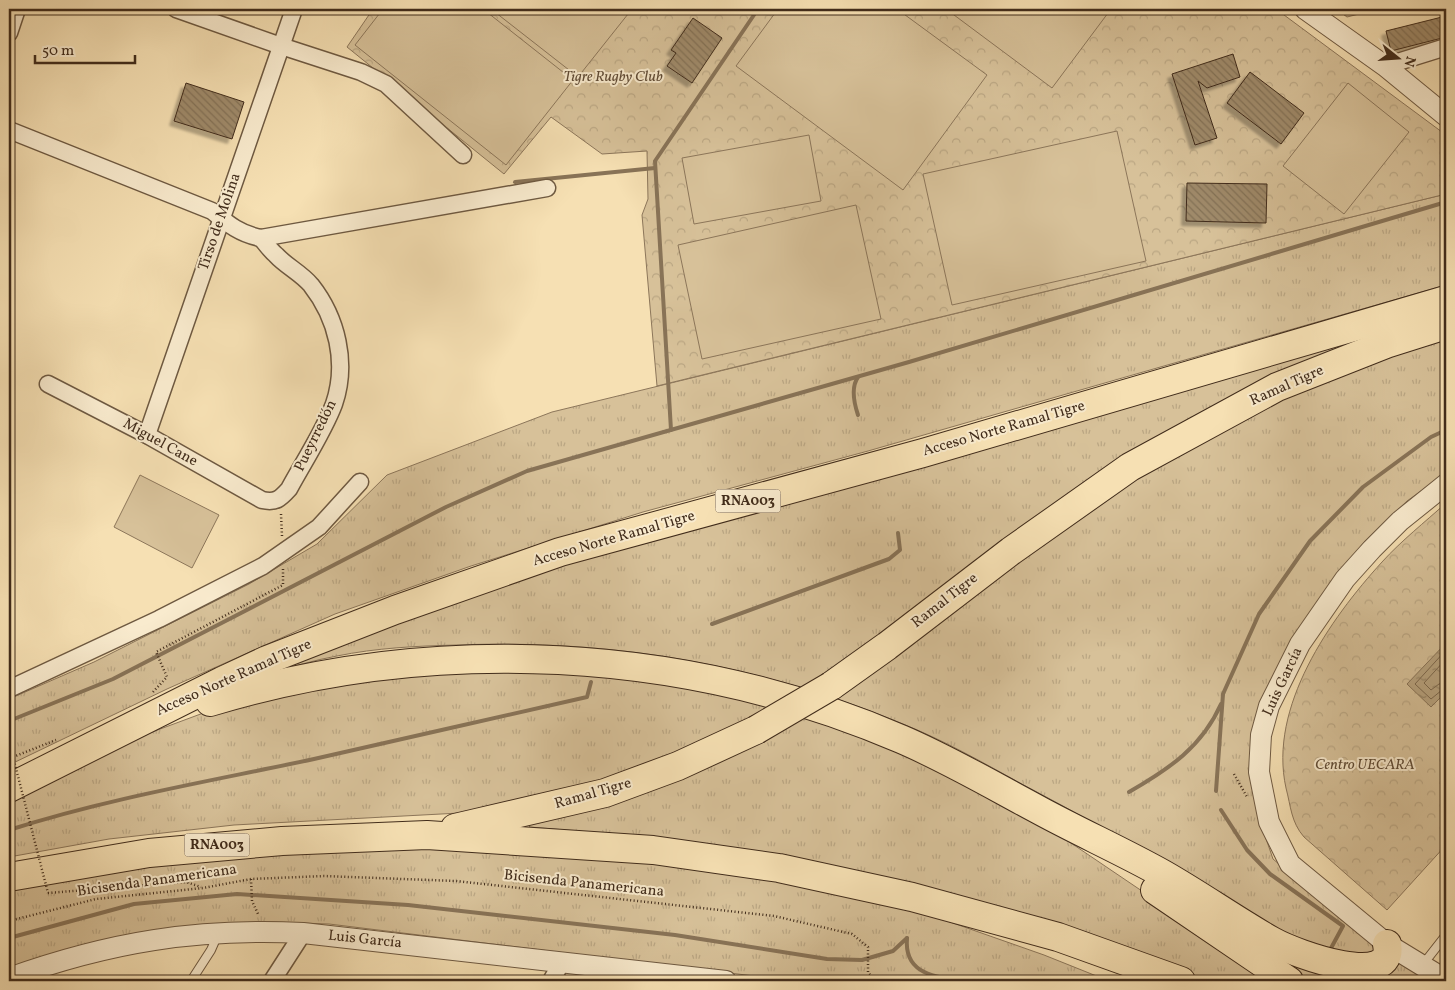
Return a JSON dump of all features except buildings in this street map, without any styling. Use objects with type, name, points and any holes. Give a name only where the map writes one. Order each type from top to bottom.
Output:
[{"type":"highway","name":"Acceso Norte Ramal Tigre","points":[[9,788],[70,756],[267,660],[395,610],[560,552],[923,453],[1446,300]]},
{"type":"highway","name":"Ramal Tigre","points":[[427,835],[605,793],[678,766],[756,730],[831,686],[887,646],[1010,551],[1130,467],[1277,387],[1386,344],[1446,325]]},
{"type":"highway","points":[[70,756],[197,705],[289,680],[420,662],[502,658],[591,662],[676,673],[765,692],[827,710],[902,740],[971,773],[1163,875],[1266,938],[1334,972],[1361,977],[1369,977],[1377,973],[1385,967],[1389,958],[1387,944]]},
{"type":"highway","points":[[1039,810],[1289,981]]},
{"type":"highway","points":[[427,835],[653,850],[779,868],[912,897],[984,917],[1058,938],[1181,981]]},
{"type":"highway","name":"RNA003","points":[[9,877],[100,860],[220,845],[427,835]]},
{"type":"highway","points":[[984,917],[1130,981]]},
{"type":"street","points":[[9,33],[17,9]]},
{"type":"street","points":[[176,9],[361,72],[386,84],[463,155]]},
{"type":"street","name":"Tirso de Molina","points":[[147,435],[294,9]]},
{"type":"street","points":[[1305,9],[1385,66],[1446,116]]},
{"type":"street","points":[[1385,66],[1446,47]]},
{"type":"street","points":[[9,130],[212,212],[248,236],[261,238],[547,188]]},
{"type":"street","name":"Pueyrredón","points":[[261,238],[275,255],[309,283],[320,299],[330,315],[340,363],[339,385],[334,405],[289,489],[280,500],[272,502]]},
{"type":"street","name":"Miguel Cane","points":[[48,384],[147,435],[262,500],[272,502]]},
{"type":"street","points":[[9,688],[150,623],[263,566],[319,527],[360,482]]},
{"type":"street","name":"Luis García","points":[[1446,484],[1400,521],[1345,579],[1300,644],[1269,706],[1261,735],[1259,772],[1262,800],[1268,822],[1290,864],[1387,944],[1446,980]]},
{"type":"street","name":"Luis García","points":[[1365,924],[1446,968]]},
{"type":"street","name":"Luis García","points":[[9,978],[89,952],[143,940],[218,932],[249,931],[302,933],[726,981]]},
{"type":"street","points":[[272,981],[302,933]]},
{"type":"street","points":[[551,981],[562,962]]},
{"type":"lane","points":[[191,981],[212,950],[218,932]]},
{"type":"lane","points":[[1428,958],[1446,935]]},
{"type":"path","points":[[156,652],[160,662]]},
{"type":"path","points":[[13,757],[48,892],[186,882],[203,888]]},
{"type":"path","name":"Bicisenda Panamericana","points":[[9,921],[96,899],[203,888],[251,878],[324,876],[456,881],[774,916],[852,934],[868,947],[868,973],[879,981]]},
{"type":"path","name":"Bicisenda Panamericana","points":[[251,878],[252,901]]},
{"type":"green space","name":"Tigre Rugby Club","points":[[373,9],[1276,9],[1446,135],[1446,194],[657,386],[642,215],[648,199],[647,151],[602,154],[551,117],[504,174],[347,47]]},
{"type":"green space","points":[[383,9],[483,9],[573,80],[506,165],[355,45]]},
{"type":"green space","points":[[491,9],[632,9],[578,77]]},
{"type":"green space","points":[[778,9],[897,9],[987,75],[903,190],[736,66]]},
{"type":"green space","points":[[946,9],[1111,9],[1052,88]]},
{"type":"green space","points":[[1336,9],[1379,9],[1347,17]]},
{"type":"green space","points":[[1348,83],[1409,132],[1344,214],[1283,166]]},
{"type":"green space","points":[[1117,131],[1146,261],[952,305],[923,174]]},
{"type":"green space","points":[[809,135],[821,201],[694,224],[682,158]]},
{"type":"green space","points":[[1446,194],[1446,285],[868,451],[643,512],[471,566],[335,614],[167,689],[9,765],[9,699],[94,662],[249,584],[317,544],[387,475],[552,412]]},
{"type":"green space","points":[[856,205],[881,319],[702,359],[678,245]]},
{"type":"green space","points":[[1423,315],[1251,387],[1008,569],[1139,476],[1190,445],[1339,372],[1446,336],[1446,473],[1407,501],[1365,541],[1326,589],[1263,699],[1261,824],[1273,859],[1383,952],[1332,964],[1139,849],[948,744],[849,703],[739,671],[684,660],[628,652],[571,646],[514,644],[441,645],[381,649],[328,658],[270,673],[327,646],[629,540]]},
{"type":"green space","points":[[140,475],[219,515],[192,568],[114,527]]},
{"type":"green space","name":"Centro UECARA","points":[[1446,503],[1446,845],[1387,910],[1304,837],[1296,826],[1286,788],[1283,757],[1286,727],[1295,696],[1308,666],[1324,637],[1343,610],[1389,554]]},
{"type":"green space","points":[[482,666],[653,677],[857,729],[1034,818],[1275,981],[1206,981],[1161,964],[781,856],[671,839],[530,827],[526,823],[749,722],[608,780],[460,813],[234,825],[109,839],[9,857],[9,799],[136,738],[206,712],[274,692]]},
{"type":"green space","points":[[447,847],[575,853],[793,883],[933,916],[1044,955],[1109,981],[795,981],[329,924],[271,922],[197,925],[91,945],[9,968],[9,888],[185,858]]},
{"type":"green space","points":[[1261,941],[1343,978],[1366,981],[1303,981],[1278,965]]},
{"type":"green space","points":[[1395,959],[1437,981],[1367,981],[1384,974]]},
{"type":"water","points":[[1446,643],[1446,692],[1431,707],[1407,684]]},
{"type":"waterway","points":[[671,430],[655,161],[758,9]]},
{"type":"waterway","points":[[515,182],[655,168]]},
{"type":"waterway","points":[[9,721],[113,679],[446,507],[527,471],[909,362],[1446,202]]},
{"type":"waterway","points":[[858,377],[854,385],[854,400],[858,415]]},
{"type":"waterway","points":[[1216,791],[1223,694],[1259,614],[1310,541],[1363,487],[1431,437],[1446,430]]},
{"type":"waterway","points":[[712,624],[889,559],[900,550],[898,533]]},
{"type":"waterway","points":[[9,830],[122,799],[314,759],[587,697],[591,682]]},
{"type":"waterway","points":[[1129,792],[1158,775],[1183,756],[1204,733],[1221,704]]},
{"type":"waterway","points":[[1221,810],[1247,850],[1270,874],[1343,926],[1330,950]]},
{"type":"waterway","points":[[9,938],[134,904],[237,894],[408,905],[675,935],[827,959],[862,960],[893,951],[907,938]]},
{"type":"waterway","points":[[907,938],[907,949],[915,965],[929,974],[958,981]]}]
